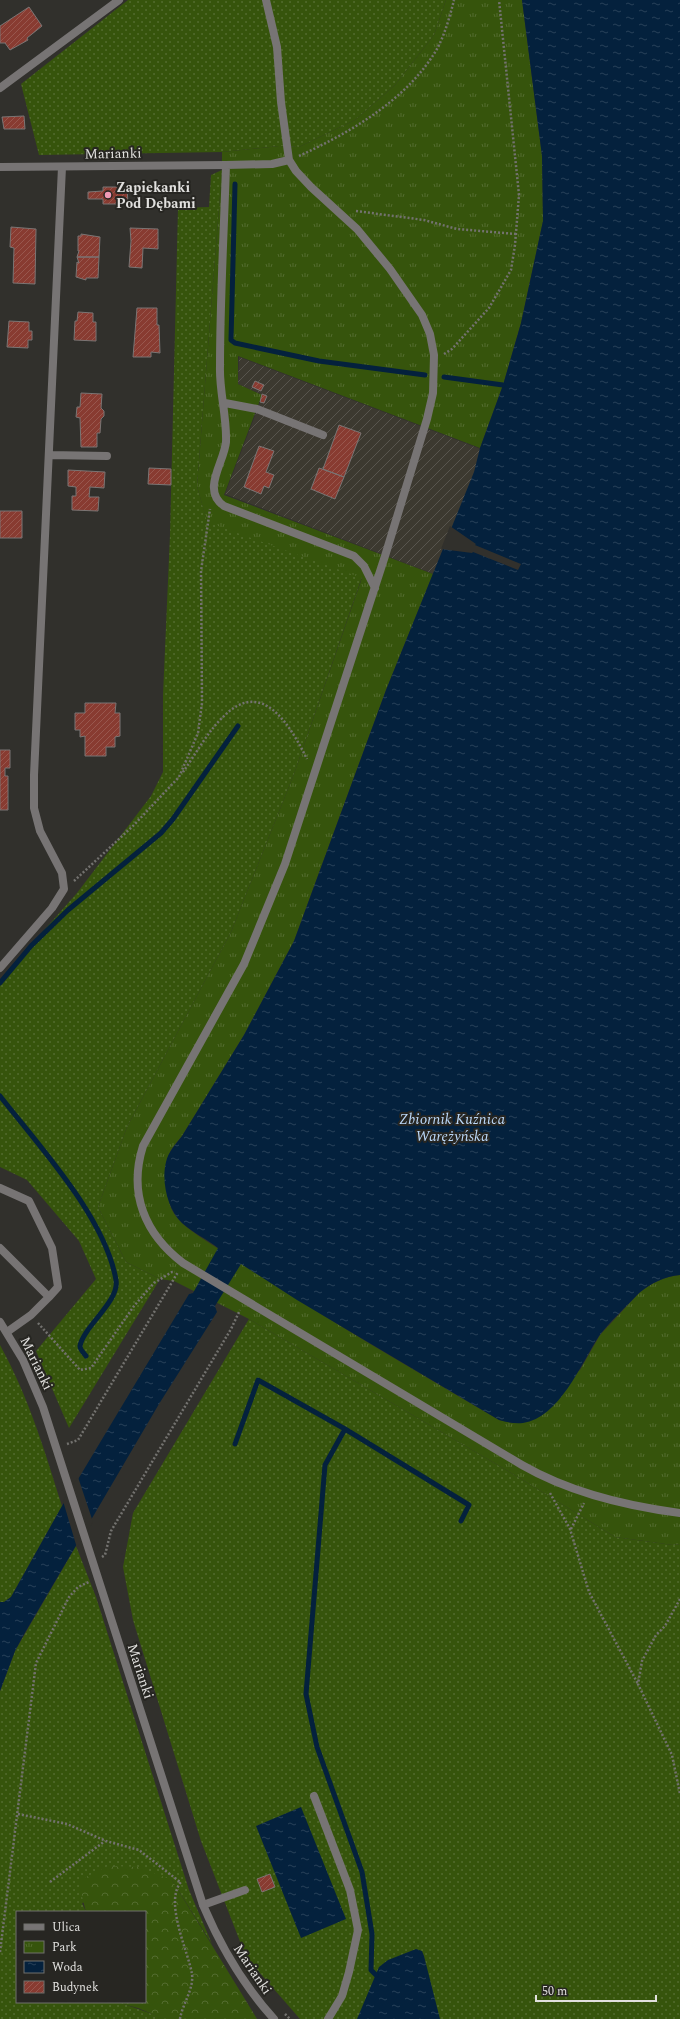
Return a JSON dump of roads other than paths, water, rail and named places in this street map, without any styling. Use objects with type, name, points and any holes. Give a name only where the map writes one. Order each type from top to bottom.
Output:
[{"type":"street","points":[[0,88],[119,0]]},
{"type":"street","points":[[266,0],[277,47],[281,102],[289,160],[296,171],[335,210],[357,229],[390,269],[422,315],[430,334],[434,361],[433,393],[427,419],[375,588],[286,864],[250,951],[198,1050],[150,1133],[140,1157],[137,1186],[144,1214],[159,1240],[183,1263],[193,1270],[547,1478],[590,1493],[680,1513]]},
{"type":"street","name":"Marianki","points":[[0,167],[272,164],[289,160]]},
{"type":"street","points":[[226,165],[220,368],[226,443],[214,484],[214,495],[219,503],[224,506],[354,556],[364,566],[375,588]]},
{"type":"street","points":[[0,968],[52,908],[64,889],[62,873],[40,832],[34,808],[62,167]]},
{"type":"street","points":[[224,403],[257,409],[323,435]]},
{"type":"street","points":[[49,455],[107,456]]},
{"type":"street","points":[[0,1188],[29,1201],[52,1248],[58,1287],[31,1316],[7,1332]]},
{"type":"street","points":[[0,1248],[49,1297]]},
{"type":"street","name":"Marianki","points":[[0,1322],[23,1360],[38,1394],[203,1906],[230,1960],[248,1987],[274,2019]]},
{"type":"street","points":[[314,1796],[350,1890],[358,1930],[342,1996],[328,2019]]},
{"type":"street","points":[[203,1906],[245,1890]]},
{"type":"water","name":"Zbiornik Kuźnica Warężyńska","points":[[522,0],[680,0],[680,1275],[658,1281],[648,1287],[639,1293],[613,1319],[599,1336],[568,1388],[548,1411],[536,1419],[523,1423],[511,1423],[499,1420],[297,1300],[241,1264],[215,1306],[217,1312],[159,1404],[23,1636],[15,1651],[0,1691],[0,1602],[4,1602],[11,1597],[62,1506],[189,1294],[193,1293],[218,1248],[186,1227],[173,1211],[169,1203],[165,1187],[164,1178],[167,1158],[244,1035],[294,941],[386,690],[474,472],[480,448],[503,385],[521,323],[543,221],[542,156]]},
{"type":"water","points":[[301,1807],[346,1919],[301,1938],[256,1826]]},
{"type":"water","points":[[416,1949],[422,1951],[424,1956],[440,2019],[357,2019],[379,1967],[388,1960]]},
{"type":"waterway","points":[[235,184],[231,340],[235,343],[319,361],[425,375]]},
{"type":"waterway","points":[[444,377],[503,385]]},
{"type":"waterway","points":[[0,983],[31,946],[68,910],[161,833],[173,819],[238,726]]},
{"type":"waterway","points":[[0,1096],[51,1160],[85,1207],[99,1232],[109,1256],[116,1280],[116,1288],[107,1305],[87,1331],[83,1339],[80,1347],[86,1356]]},
{"type":"waterway","points":[[235,1444],[258,1380],[345,1429],[325,1465],[306,1694],[317,1747],[362,1872],[372,1934],[371,1970],[376,1975]]},
{"type":"waterway","points":[[345,1429],[469,1505],[461,1521]]},
{"type":"place","name":"Zapiekanki Pod Dębami","points":[[108,195]]}]
